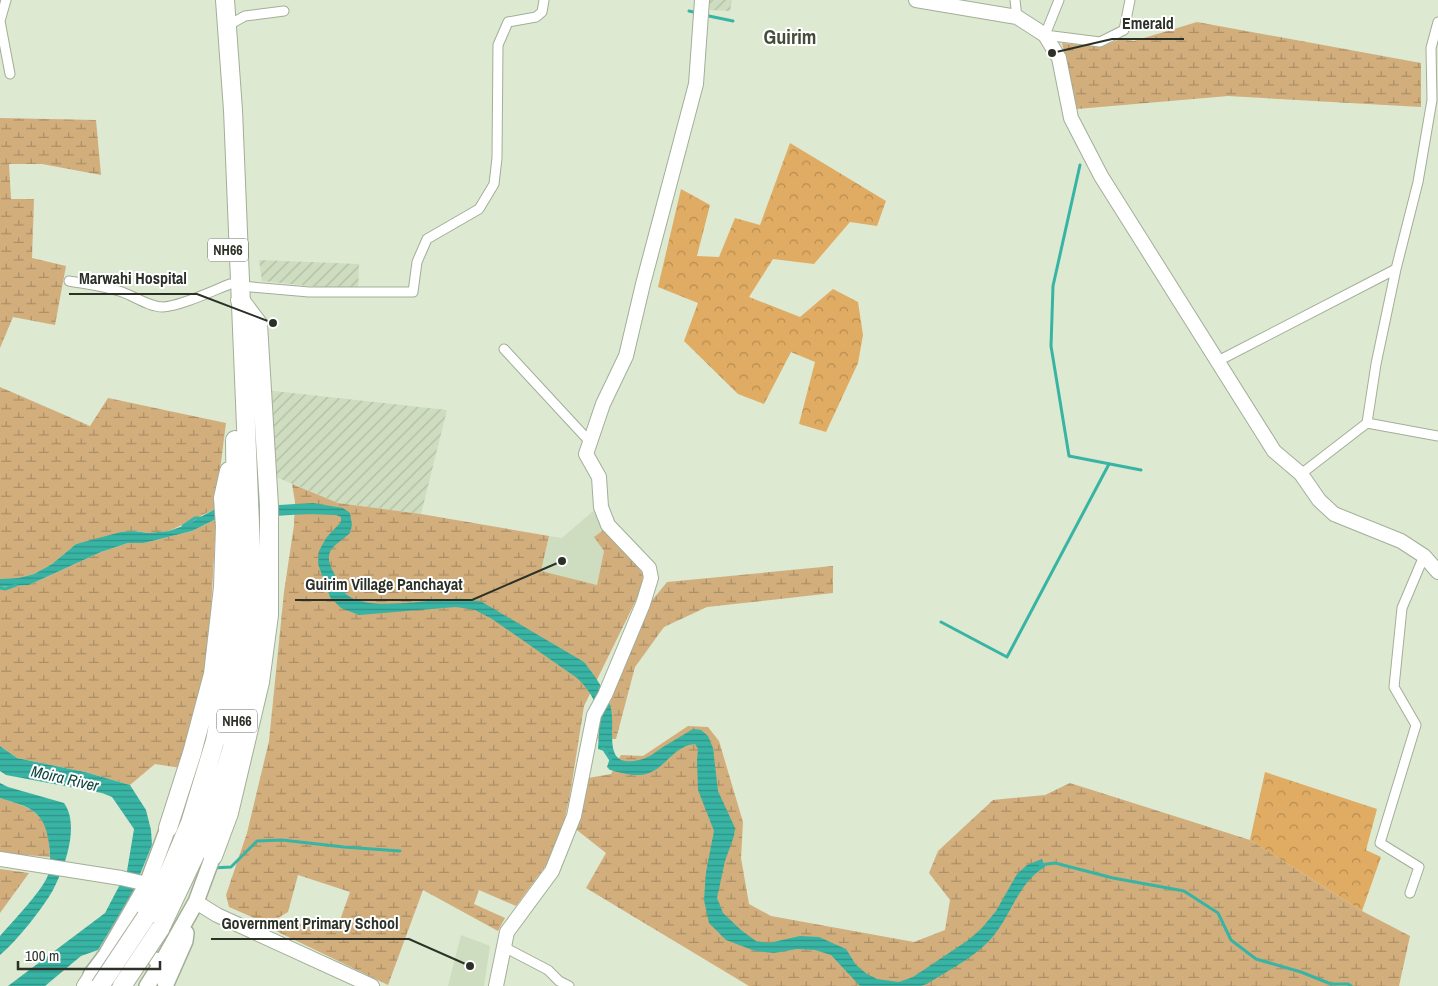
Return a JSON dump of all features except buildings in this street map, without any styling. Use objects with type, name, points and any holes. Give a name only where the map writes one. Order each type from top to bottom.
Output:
[{"type":"highway","name":"NH66","points":[[92,982],[146,917],[170,870],[190,823],[214,741],[232,647],[237,598],[235,446],[237,290],[213,0]]},
{"type":"highway","name":"NH66","points":[[122,986],[160,929],[204,836],[232,748],[248,651],[253,597],[237,290],[233,110],[225,0]]},
{"type":"highway","points":[[213,856],[229,813],[260,682],[269,615],[269,506],[258,324],[237,290]]},
{"type":"highway","points":[[168,828],[192,753],[213,674],[223,587],[225,526],[223,498],[235,446]]},
{"type":"main road","points":[[108,986],[92,982],[157,856],[168,828]]},
{"type":"main road","points":[[147,986],[192,908],[213,856]]},
{"type":"main road","points":[[166,985],[184,941],[192,908]]},
{"type":"main road","points":[[117,936],[161,964],[166,985]]},
{"type":"street","points":[[6,0],[0,21],[10,74]]},
{"type":"street","points":[[69,281],[96,285],[163,307],[237,290],[413,292],[417,262],[427,239],[478,208],[494,184],[497,158],[498,45],[508,22],[536,17],[542,12],[544,0]]},
{"type":"street","points":[[496,986],[507,932],[552,871],[574,816],[594,715],[605,695],[643,604],[651,578],[649,568],[608,525],[601,507],[599,477],[586,454],[603,404],[626,356],[645,276],[696,84],[702,0]]},
{"type":"street","points":[[916,0],[1017,17],[1045,34],[1100,42],[1124,30],[1130,0]]},
{"type":"street","points":[[1015,0],[1017,17]]},
{"type":"street","points":[[1045,34],[1059,0]]},
{"type":"street","points":[[227,26],[245,16],[284,11]]},
{"type":"street","points":[[1301,474],[1367,423],[1376,364],[1396,269],[1418,182],[1432,100],[1431,48],[1438,22]]},
{"type":"street","points":[[1045,34],[1059,58],[1071,118],[1101,176],[1274,451],[1301,474],[1319,500],[1334,514],[1401,541],[1424,556],[1438,572]]},
{"type":"street","points":[[1218,361],[1396,269]]},
{"type":"street","points":[[504,349],[590,442]]},
{"type":"street","points":[[1367,423],[1438,436]]},
{"type":"street","points":[[1410,893],[1420,867],[1380,843],[1416,725],[1394,687],[1402,608],[1424,556]]},
{"type":"street","points":[[0,860],[143,883]]},
{"type":"street","points":[[192,908],[217,915],[372,986]]},
{"type":"street","points":[[504,946],[548,970],[559,981],[570,986]]},
{"type":"shaded area","points":[[709,0],[732,0],[730,11],[710,10]]},
{"type":"shaded area","points":[[259,260],[359,264],[358,291],[262,281]]},
{"type":"shaded area","points":[[265,390],[447,410],[421,514],[338,503],[269,474]]},
{"type":"shaded area","points":[[593,511],[605,529],[604,551],[597,585],[541,572],[549,536],[562,538]]},
{"type":"shaded area","points":[[461,935],[490,946],[484,986],[448,986]]},
{"type":"green space","points":[[1197,22],[1421,63],[1421,107],[1228,96],[1077,109],[1062,43],[1101,47],[1120,39],[1134,41]]},
{"type":"green space","points":[[0,118],[96,120],[101,175],[42,164],[9,164],[11,199],[34,199],[32,258],[66,266],[55,325],[13,317],[0,348]]},
{"type":"green space","points":[[790,143],[886,201],[877,226],[850,222],[814,264],[773,259],[749,297],[800,317],[833,289],[858,302],[863,335],[858,363],[826,432],[799,424],[815,362],[791,352],[764,404],[738,394],[684,341],[698,303],[658,287],[681,189],[710,205],[697,256],[719,257],[735,218],[760,225]]},
{"type":"green space","points":[[0,387],[90,426],[108,398],[226,423],[215,509],[169,531],[148,533],[134,531],[76,544],[52,564],[34,574],[18,578],[0,579]]},
{"type":"green space","points":[[292,484],[338,503],[421,514],[549,536],[541,571],[597,585],[604,551],[594,537],[605,529],[632,555],[643,575],[641,590],[584,706],[564,822],[547,864],[516,906],[479,890],[474,904],[505,918],[498,931],[423,890],[388,985],[276,931],[296,925],[340,920],[350,892],[298,875],[288,912],[268,924],[229,907],[226,895],[247,833],[269,741],[284,592],[294,525],[295,502]]},
{"type":"green space","points":[[216,519],[208,664],[181,768],[155,764],[130,785],[85,772],[17,758],[0,746],[0,587],[29,585],[101,552],[128,543],[144,543],[192,531]]},
{"type":"green space","points":[[833,566],[833,593],[707,607],[664,627],[635,667],[616,739],[597,739],[641,614],[667,582]]},
{"type":"green space","points":[[688,726],[708,727],[719,741],[743,822],[741,858],[749,904],[771,916],[914,942],[945,930],[950,900],[929,873],[938,851],[993,800],[1045,795],[1070,783],[1250,840],[1362,911],[1410,936],[1399,986],[749,986],[586,888],[606,853],[573,827],[588,778],[611,774],[621,755],[643,756]]},
{"type":"green space","points":[[1265,772],[1377,809],[1366,850],[1381,857],[1362,911],[1250,840]]},
{"type":"green space","points":[[0,798],[28,808],[44,822],[48,832],[50,857],[0,853]]},
{"type":"green space","points":[[0,869],[29,873],[0,913]]},
{"type":"water","points":[[313,503],[343,508],[350,513],[352,525],[350,533],[334,546],[329,555],[329,560],[341,588],[354,599],[367,603],[383,604],[451,599],[482,602],[584,662],[608,699],[612,714],[613,745],[615,753],[620,759],[629,761],[646,758],[693,729],[701,730],[708,736],[713,748],[718,791],[735,828],[717,898],[723,913],[756,941],[769,943],[800,936],[819,937],[846,949],[856,965],[867,974],[877,979],[899,982],[913,977],[967,941],[981,929],[996,911],[1017,874],[1027,865],[1042,859],[1045,867],[1029,880],[995,934],[963,962],[921,986],[862,986],[831,955],[815,950],[797,949],[774,953],[755,951],[726,940],[709,923],[704,900],[706,872],[714,831],[698,790],[698,749],[695,744],[682,748],[661,766],[649,773],[634,775],[610,770],[607,767],[610,758],[607,752],[598,749],[599,719],[595,702],[585,686],[577,678],[492,619],[475,610],[456,607],[359,615],[341,608],[330,597],[318,564],[319,551],[326,538],[341,522],[341,517],[336,515],[308,514],[216,519],[192,531],[144,543],[128,543],[101,552],[29,585],[0,587],[0,579],[18,578],[34,574],[52,564],[76,544],[121,532],[148,533],[169,531],[186,525],[215,509]]},
{"type":"water","name":"Moira River","points":[[0,746],[17,758],[85,772],[130,785],[146,810],[151,830],[152,845],[132,894],[98,950],[81,956],[45,986],[8,986],[105,913],[127,871],[134,829],[112,797],[102,793],[6,775],[0,771]]},
{"type":"water","points":[[0,783],[64,803],[69,812],[71,834],[66,858],[53,890],[29,924],[0,955],[0,936],[40,889],[48,875],[50,860],[49,844],[44,824],[34,812],[19,804],[0,798]]},
{"type":"waterway","points":[[689,11],[698,13]]},
{"type":"waterway","points":[[704,15],[733,21]]},
{"type":"waterway","points":[[1080,165],[1053,286],[1051,346],[1069,456],[1141,470]]},
{"type":"waterway","points":[[941,622],[1007,657],[1109,464]]},
{"type":"waterway","points":[[183,526],[195,518],[202,518]]},
{"type":"waterway","points":[[0,588],[5,589],[16,585]]},
{"type":"waterway","points":[[603,748],[612,762]]},
{"type":"waterway","points":[[212,868],[231,867],[257,841],[282,840],[400,851]]},
{"type":"waterway","points":[[1040,865],[1055,863],[1113,878],[1184,891],[1218,913],[1231,940],[1256,959],[1301,972],[1331,984],[1348,984],[1351,986]]},
{"type":"place","name":"Emerald","points":[[1052,53]]},
{"type":"place","name":"Marwahi Hospital","points":[[273,323]]},
{"type":"place","name":"Guirim Village Panchayat","points":[[562,561]]},
{"type":"place","name":"Government Primary School","points":[[470,966]]},
{"type":"district","name":"Guirim","points":[[790,37]]}]
